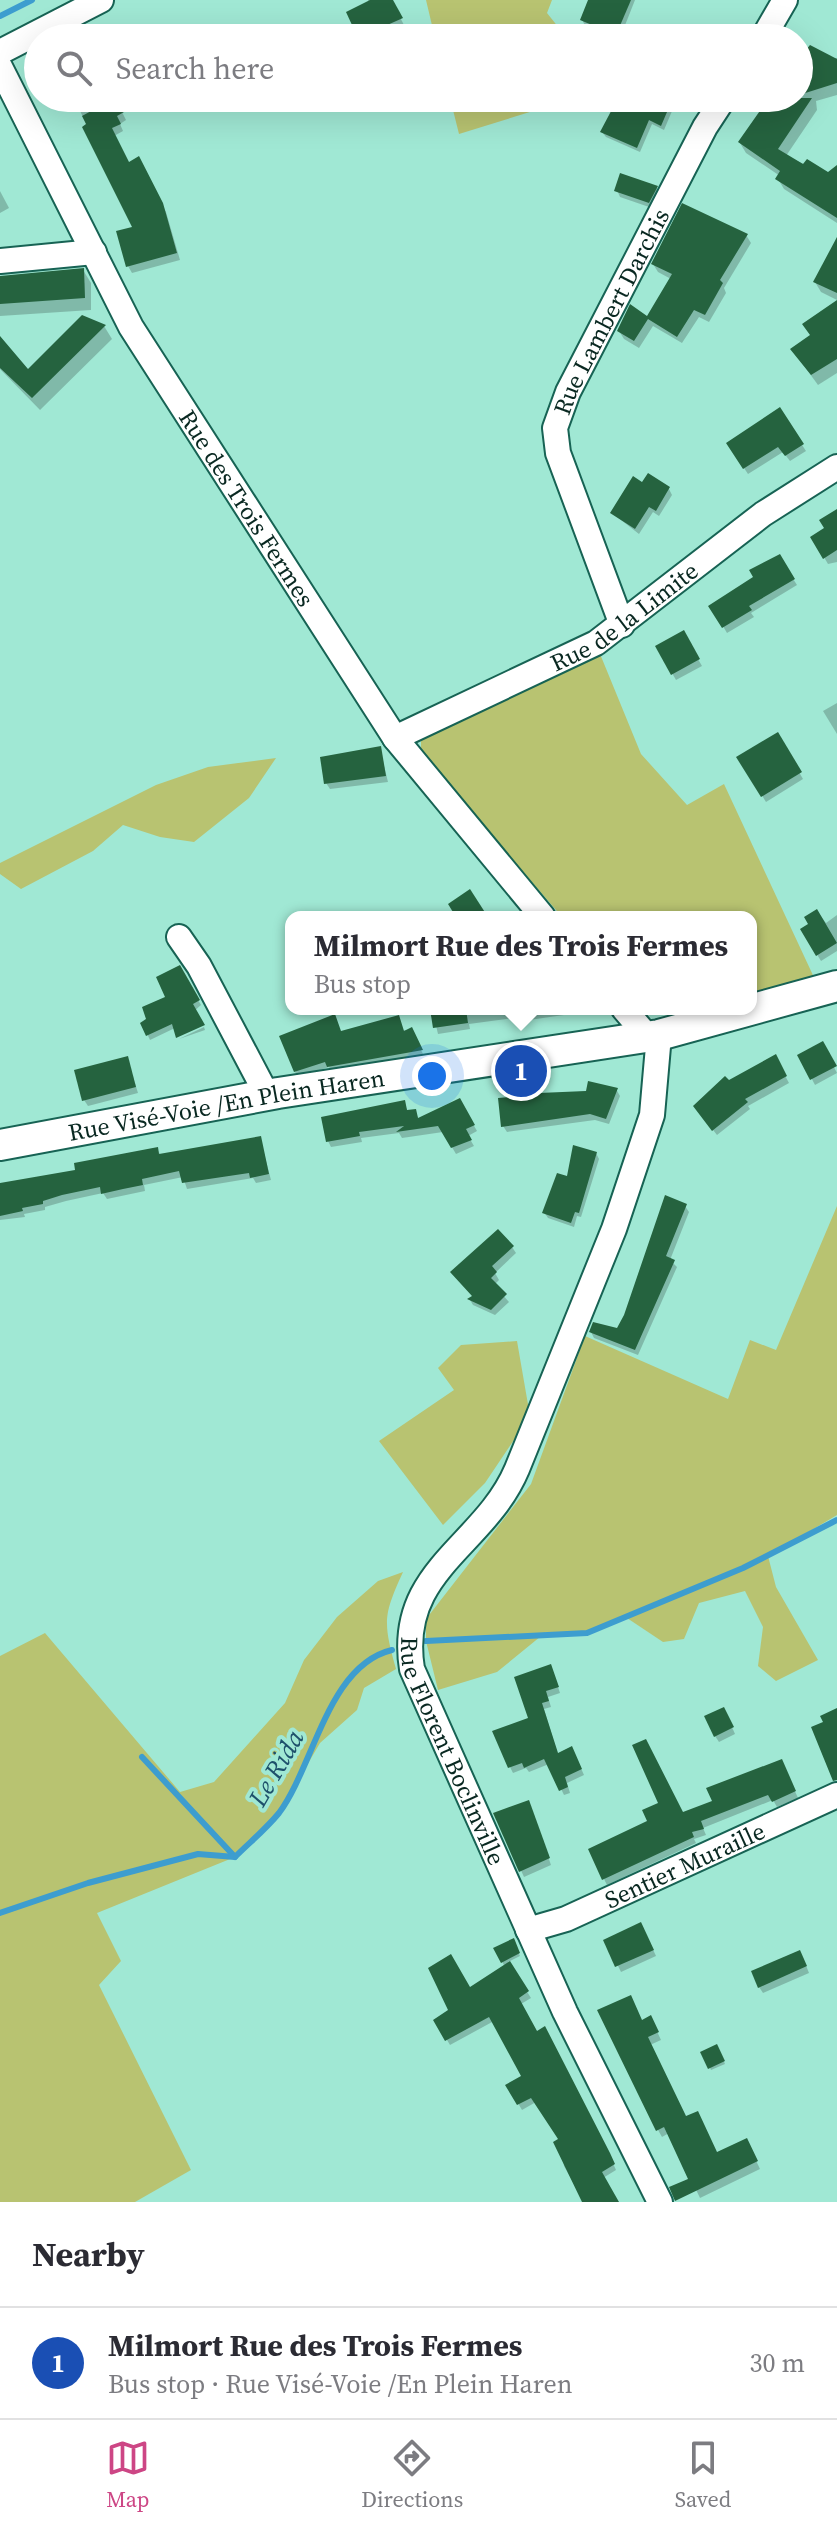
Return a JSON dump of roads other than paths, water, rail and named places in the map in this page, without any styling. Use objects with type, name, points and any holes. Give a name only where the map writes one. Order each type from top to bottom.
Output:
[{"type":"street","points":[[54,24],[101,0]]},
{"type":"street","points":[[771,24],[785,0]]},
{"type":"street","points":[[0,52],[24,40]]},
{"type":"street","name":"Rue des Trois Fermes","points":[[0,67],[131,327],[395,738],[538,911]]},
{"type":"street","name":"Rue Lambert Darchis","points":[[622,625],[558,453],[555,428],[568,392],[715,112]]},
{"type":"street","points":[[0,261],[94,252]]},
{"type":"street","name":"Rue de la Limite","points":[[395,738],[596,643],[763,514],[837,467]]},
{"type":"street","points":[[179,937],[199,966],[267,1095]]},
{"type":"street","name":"Rue Visé-Voie /En Plein Haren","points":[[757,1007],[837,986]]},
{"type":"street","points":[[631,1015],[653,1035]]},
{"type":"street","name":"Rue Visé-Voie /En Plein Haren","points":[[0,1145],[267,1095],[653,1035],[728,1015]]},
{"type":"street","name":"Rue Florent Boclinville","points":[[653,1035],[652,1115],[614,1229],[509,1487],[435,1574],[412,1614],[408,1642],[412,1669],[528,1930],[660,2202]]},
{"type":"street","name":"Sentier Muraille","points":[[528,1930],[566,1919],[837,1795]]},
{"type":"waterway","points":[[0,16],[32,0]]},
{"type":"waterway","name":"Le Rida","points":[[426,1641],[587,1633],[743,1568],[837,1520]]},
{"type":"waterway","name":"Le Rida","points":[[0,1913],[88,1883],[198,1854],[235,1857],[279,1813],[337,1696],[352,1675],[370,1659],[392,1650]]},
{"type":"waterway","points":[[142,1757],[235,1857]]},
{"type":"place","name":"Milmort Rue des Trois Fermes","points":[[521,1071]]}]
